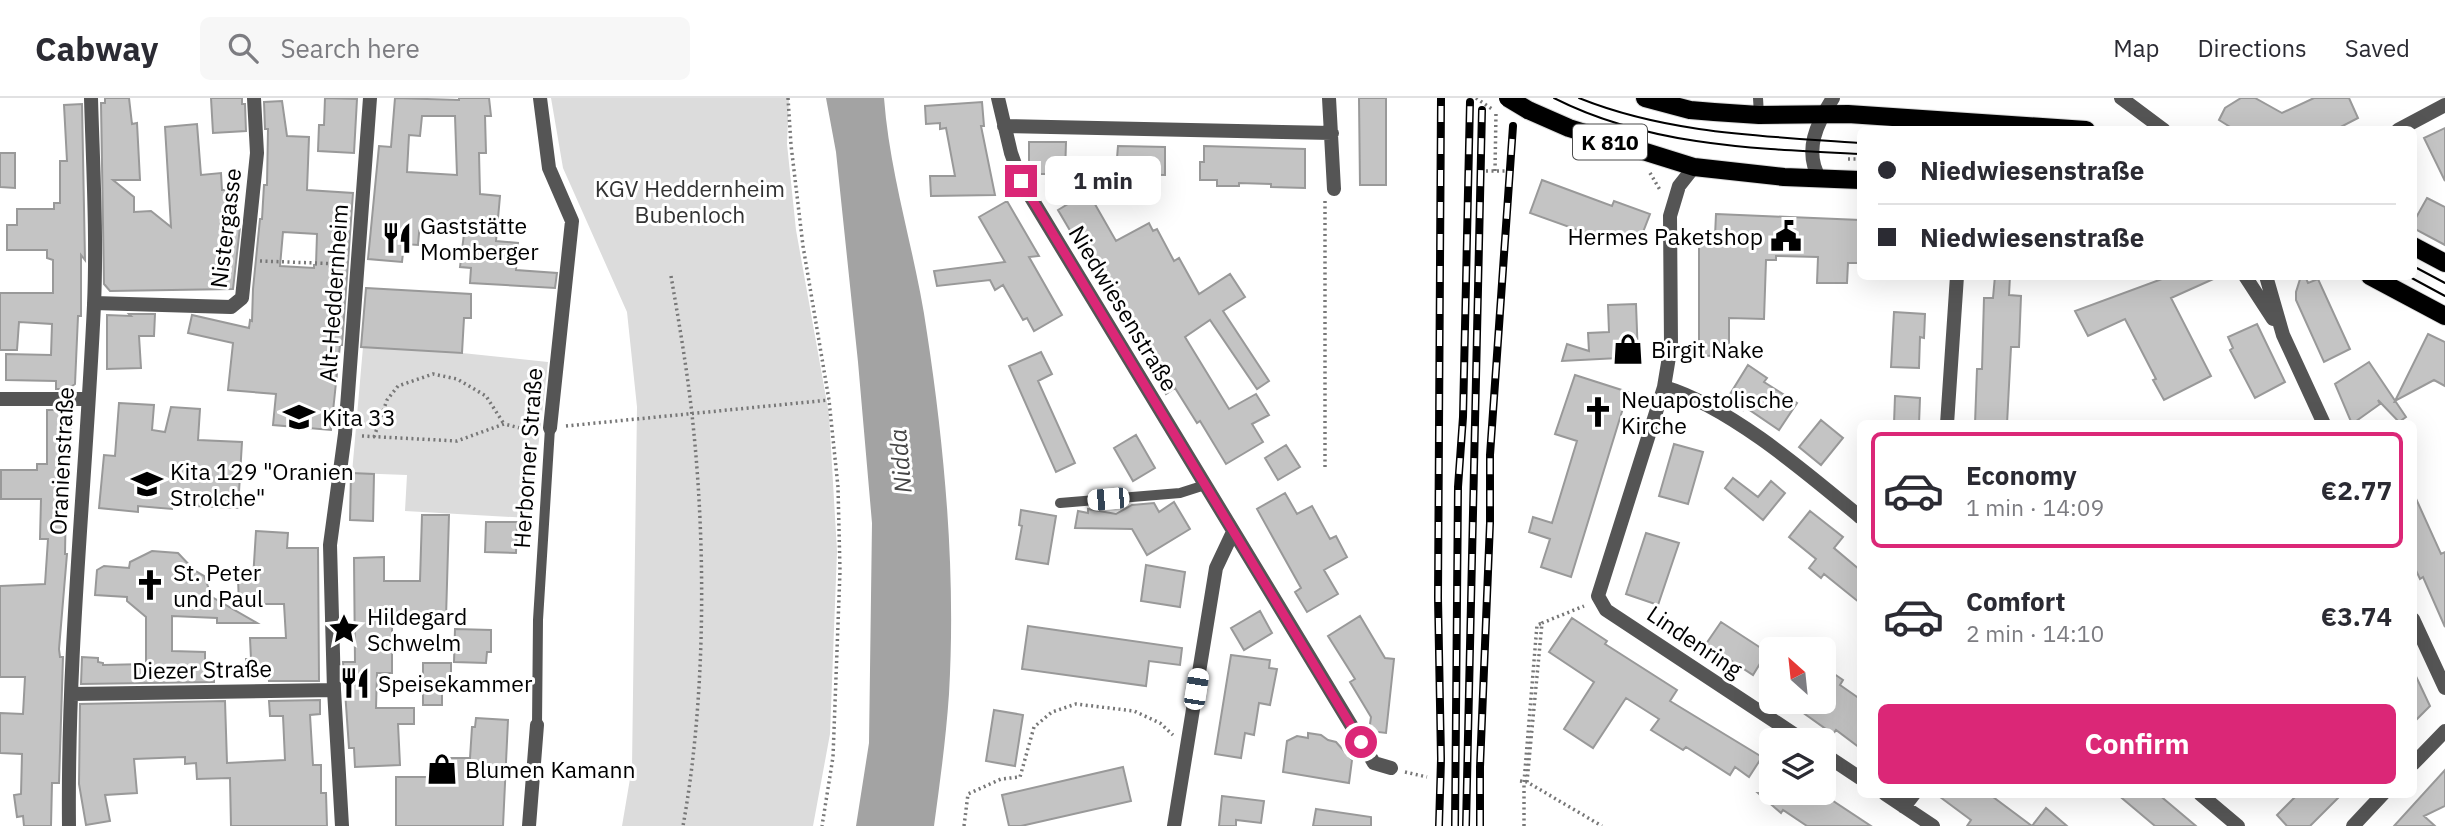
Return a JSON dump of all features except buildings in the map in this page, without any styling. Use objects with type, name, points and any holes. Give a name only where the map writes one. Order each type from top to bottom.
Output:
[{"type":"main road","name":"K 810","points":[[1645,98],[1690,110],[1759,107],[1823,114],[2026,126]]},
{"type":"main road","name":"K 810","points":[[1502,105],[1528,110],[1569,128],[1694,167],[1857,180]]},
{"type":"main road","points":[[2417,248],[2445,263]]},
{"type":"main road","points":[[2378,280],[2445,316]]},
{"type":"street","name":"Oranienstraße","points":[[69,826],[72,694],[94,303],[91,98]]},
{"type":"street","name":"Nistergasse","points":[[94,303],[231,307],[242,298],[257,153],[254,98]]},
{"type":"street","name":"Alt-Heddernheim","points":[[342,826],[334,690],[330,545],[345,434],[370,98]]},
{"type":"street","name":"Herborner Straße","points":[[540,98],[550,168],[572,221],[550,428]]},
{"type":"street","name":"Niedwiesenstraße","points":[[998,98],[1021,181],[1374,763],[1391,768]]},
{"type":"street","points":[[1329,98],[1334,189]]},
{"type":"street","points":[[1820,179],[1811,152],[1823,114],[1833,98]]},
{"type":"street","points":[[2121,98],[2159,126]]},
{"type":"street","points":[[2406,126],[2445,105]]},
{"type":"street","points":[[1004,126],[1332,133]]},
{"type":"street","points":[[1599,600],[1598,592],[1664,387],[1671,345],[1670,216],[1679,186],[1694,167]]},
{"type":"street","points":[[1947,420],[1957,280]]},
{"type":"street","points":[[2248,280],[2283,335],[2322,420]]},
{"type":"street","points":[[2270,280],[2283,335]]},
{"type":"street","points":[[1664,387],[1689,394],[1743,428],[1811,476],[1857,514]]},
{"type":"street","points":[[0,399],[87,398]]},
{"type":"street","points":[[1174,826],[1216,568],[1233,532]]},
{"type":"street","name":"Lindenring","points":[[1599,600],[1606,610],[1785,728]]},
{"type":"street","points":[[2417,628],[2445,688]]},
{"type":"street","name":"Diezer Straße","points":[[72,694],[334,690]]},
{"type":"street","name":"Herborner Straße","points":[[529,826],[537,725]]},
{"type":"street","points":[[2417,760],[2445,731]]},
{"type":"street","points":[[1836,762],[1857,776]]},
{"type":"street","points":[[1891,798],[1933,826]]},
{"type":"street","points":[[1904,807],[1911,798]]},
{"type":"street","points":[[2205,798],[2238,826]]},
{"type":"street","points":[[2353,826],[2379,798]]},
{"type":"lane","name":"Herborner Straße","points":[[537,725],[538,620],[550,428]]},
{"type":"lane","points":[[1060,503],[1180,493],[1205,485]]},
{"type":"path","points":[[788,98],[790,145],[803,246],[829,400],[838,488],[840,571],[833,757],[822,826]]},
{"type":"path","points":[[1495,171],[1502,105]]},
{"type":"path","points":[[1632,149],[1656,180],[1670,216]]},
{"type":"path","points":[[1851,159],[1857,159]]},
{"type":"path","points":[[1486,171],[1505,171]]},
{"type":"path","points":[[1325,467],[1325,199],[1334,189]]},
{"type":"path","points":[[254,260],[352,265]]},
{"type":"path","points":[[671,276],[691,414],[699,495],[701,595],[697,698],[682,826]]},
{"type":"path","points":[[374,438],[387,400],[398,386],[433,374],[457,379],[486,396],[504,424]]},
{"type":"path","points":[[355,435],[457,441],[504,424],[540,433],[550,428],[829,400]]},
{"type":"path","points":[[1524,826],[1524,782],[1542,623],[1599,600]]},
{"type":"path","points":[[964,826],[968,794],[1001,779],[1020,777],[1034,727],[1052,712],[1076,704],[1134,710],[1160,723],[1178,740]]},
{"type":"path","points":[[1391,768],[1427,778]]},
{"type":"path","points":[[1524,782],[1602,826]]},
{"type":"green space","name":"KGV Heddernheim Bubenloch","points":[[551,98],[789,98],[787,144],[796,230],[829,414],[837,551],[830,734],[813,826],[622,826],[632,767],[637,407],[627,312],[563,168]]},
{"type":"green space","points":[[363,347],[548,362],[530,518],[405,511],[407,475],[352,473]]},
{"type":"water","name":"Nidda","points":[[826,98],[884,98],[897,187],[927,333],[944,467],[951,604],[948,710],[934,826],[856,826],[869,743],[872,523],[836,152]]},
{"type":"tram line","points":[[1554,98],[1590,114],[1665,135],[1743,147],[1857,154]]},
{"type":"tram line","points":[[1579,98],[1613,110],[1682,126],[1753,135],[1857,143]]},
{"type":"tram line","points":[[2417,268],[2445,283]]},
{"type":"tram line","points":[[2415,280],[2445,296]]},
{"type":"railway","points":[[1439,826],[1441,98]]},
{"type":"railway","points":[[1455,826],[1458,487],[1463,417],[1470,102]]},
{"type":"railway","points":[[1466,826],[1482,110]]},
{"type":"railway","points":[[1480,826],[1490,455],[1513,126]]},
{"type":"place","name":"Hermes Paketshop","points":[[1786,236]]},
{"type":"place","name":"Gaststätte Momberger","points":[[397,238]]},
{"type":"place","name":"Birgit Nake","points":[[1628,349]]},
{"type":"place","name":"Neuapostolische Kirche","points":[[1598,412]]},
{"type":"place","name":"Kita 33","points":[[299,417]]},
{"type":"place","name":"Kita 129 \"Oranien Strolche\"","points":[[147,484]]},
{"type":"place","name":"St. Peter und Paul","points":[[150,585]]},
{"type":"place","name":"Hildegard Schwelm","points":[[344,629]]},
{"type":"place","name":"Speisekammer","points":[[355,683]]},
{"type":"place","name":"Blumen Kamann","points":[[442,769]]},
{"type":"route","points":[[1021,181],[1361,742]]}]
